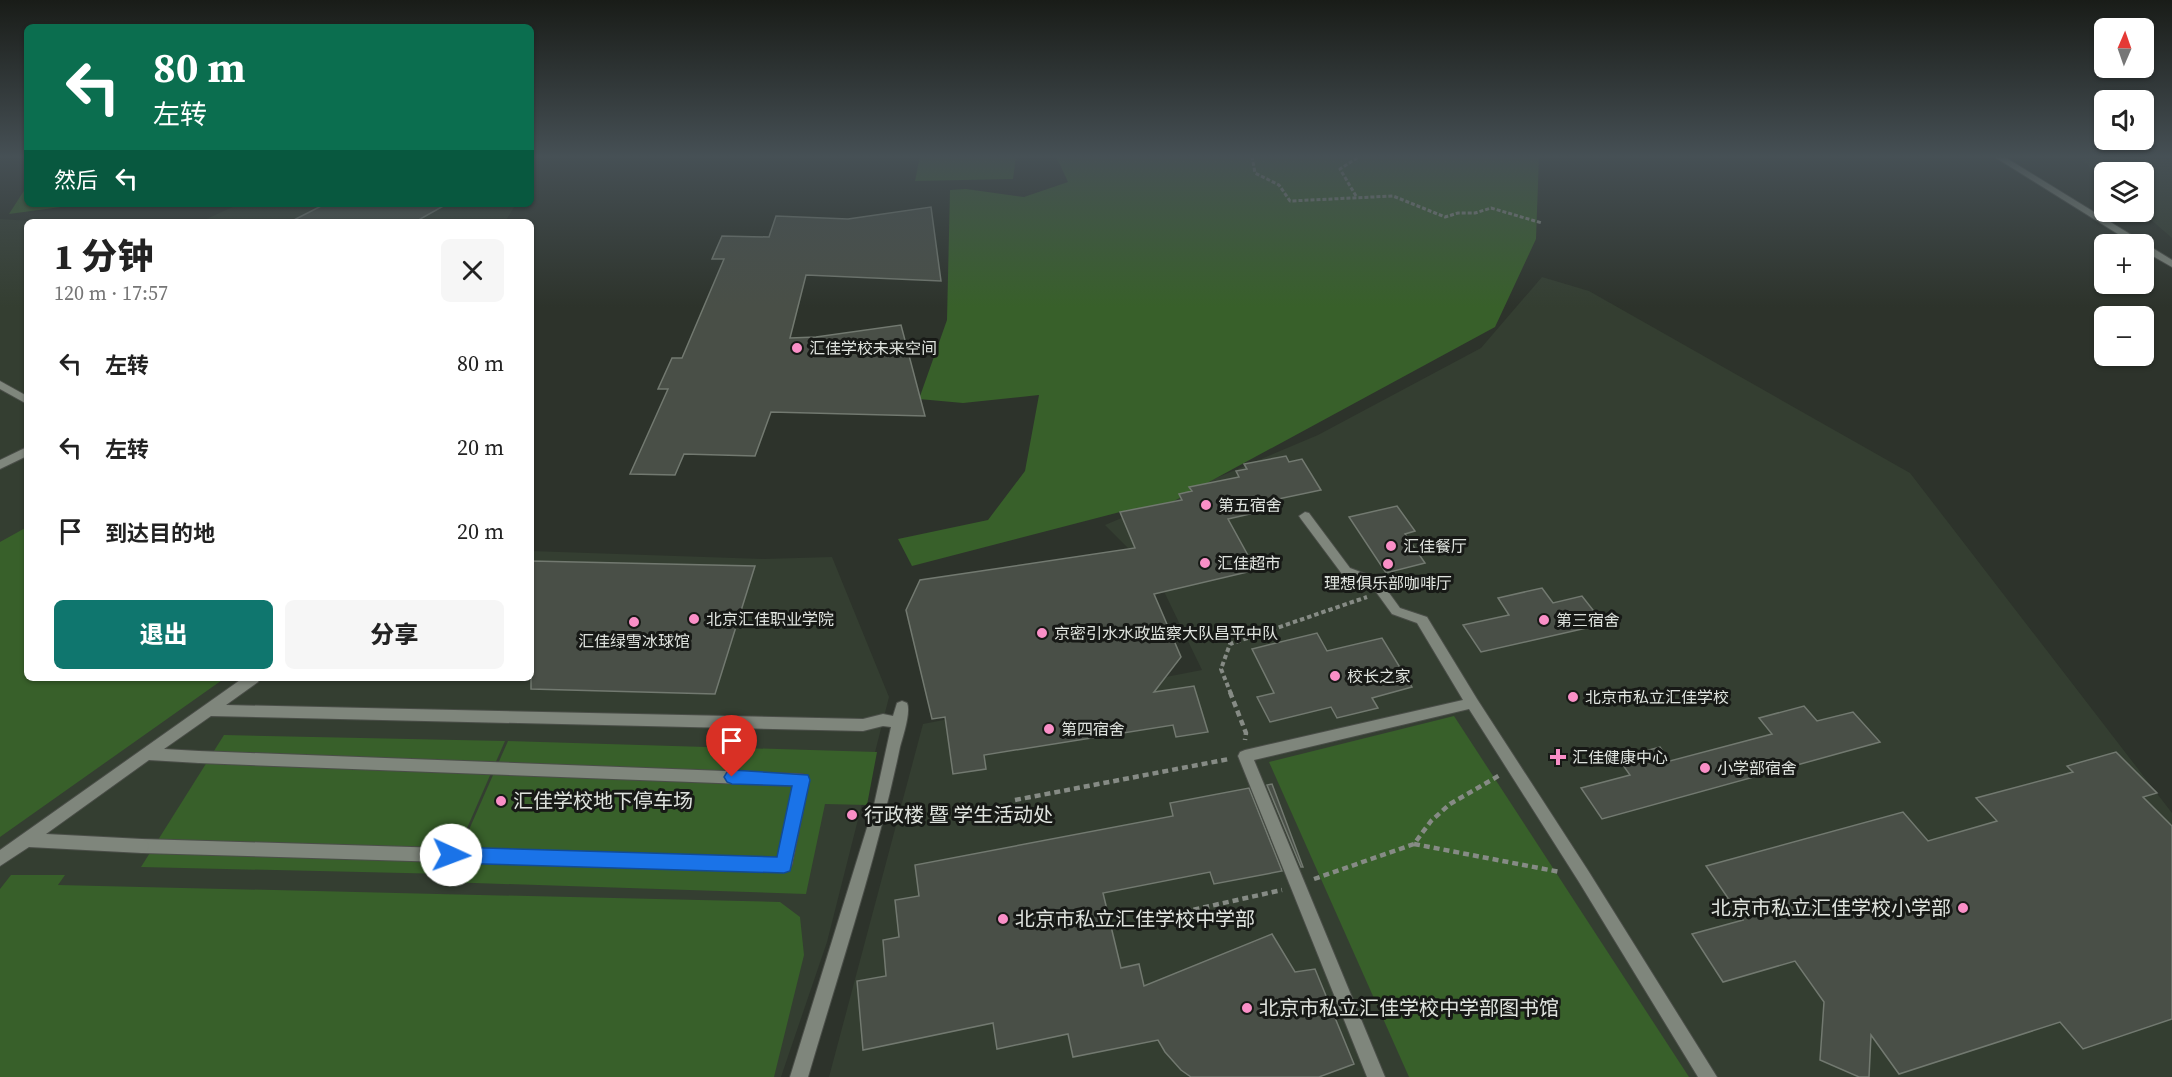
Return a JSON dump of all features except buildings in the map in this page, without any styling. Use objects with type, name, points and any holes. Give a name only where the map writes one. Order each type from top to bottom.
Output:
[{"type":"street","points":[[2078,206],[2123,234]]},
{"type":"street","points":[[2154,253],[2172,264]]},
{"type":"street","points":[[0,384],[24,399]]},
{"type":"street","points":[[0,465],[24,453]]},
{"type":"street","points":[[1305,516],[1346,571],[1375,582],[1396,611],[1422,620],[1472,704],[1584,877],[1708,1077]]},
{"type":"street","points":[[0,859],[249,681]]},
{"type":"street","points":[[1376,1077],[1245,756],[1472,704]]},
{"type":"street","points":[[208,710],[863,725],[901,715],[881,805],[799,1077]]},
{"type":"street","points":[[27,840],[142,846],[784,865],[802,780],[147,754]]},
{"type":"path","points":[[1418,206],[1445,217],[1458,213],[1475,213],[1491,208],[1542,223]]},
{"type":"path","points":[[1015,800],[1245,756],[1246,733],[1221,669],[1230,644],[1382,592]]},
{"type":"path","points":[[1414,844],[1431,821],[1450,804],[1470,790],[1514,768]]},
{"type":"path","points":[[1174,914],[1298,886],[1414,844],[1584,877]]},
{"type":"shaded area","points":[[2154,206],[2172,206],[2172,238],[2154,222]]},
{"type":"shaded area","points":[[232,207],[514,207],[507,219],[206,219]]},
{"type":"shaded area","name":"北京汇佳职业学院","points":[[0,219],[24,220],[24,681],[534,681],[534,551],[763,559],[832,557],[889,697],[827,942],[781,1077],[0,1077]]},
{"type":"shaded area","name":"北京市私立汇佳学校","points":[[1542,277],[1589,291],[1910,473],[2172,813],[2172,1077],[829,1077],[923,724],[1202,670],[1157,577],[1105,525],[1318,435],[1481,348]]},
{"type":"green space","points":[[14,206],[61,207],[9,214]]},
{"type":"green space","points":[[950,206],[1537,206],[1536,239],[1495,327],[1161,508],[1120,512],[912,566],[898,539],[988,520],[1025,471],[1039,395],[963,403],[919,399],[947,320]]},
{"type":"green space","points":[[24,529],[24,681],[221,681],[0,837],[0,542]]},
{"type":"green space","points":[[1454,716],[1689,1077],[1409,1077],[1269,762]]},
{"type":"green space","points":[[224,735],[505,741],[447,874],[141,867]]},
{"type":"green space","points":[[508,741],[877,752],[867,805],[825,804],[806,894],[446,882]]},
{"type":"green space","points":[[11,875],[65,875],[58,885],[780,902],[800,917],[804,955],[774,1077],[0,1077],[0,889]]},
{"type":"place","name":"汇佳学校未来空间","points":[[797,348]]},
{"type":"place","name":"第五宿舍","points":[[1206,505]]},
{"type":"place","name":"汇佳餐厅","points":[[1391,546]]},
{"type":"place","name":"汇佳超市","points":[[1205,563]]},
{"type":"place","name":"理想俱乐部咖啡厅","points":[[1388,564]]},
{"type":"place","name":"北京汇佳职业学院","points":[[694,619]]},
{"type":"place","name":"第三宿舍","points":[[1544,620]]},
{"type":"place","name":"汇佳绿雪冰球馆","points":[[634,622]]},
{"type":"place","name":"京密引水水政监察大队昌平中队","points":[[1042,633]]},
{"type":"place","name":"校长之家","points":[[1335,676]]},
{"type":"place","name":"北京市私立汇佳学校","points":[[1573,697]]},
{"type":"place","name":"第四宿舍","points":[[1049,729]]},
{"type":"place","name":"汇佳健康中心","points":[[1558,757]]},
{"type":"place","name":"小学部宿舍","points":[[1705,768]]},
{"type":"place","name":"汇佳学校地下停车场","points":[[501,801]]},
{"type":"place","name":"行政楼 暨 学生活动处","points":[[852,815]]},
{"type":"place","name":"北京市私立汇佳学校小学部","points":[[1963,908]]},
{"type":"place","name":"北京市私立汇佳学校中学部","points":[[1003,919]]},
{"type":"place","name":"北京市私立汇佳学校中学部图书馆","points":[[1247,1008]]},
{"type":"route","points":[[451,855],[784,865],[802,780],[732,777]]}]
